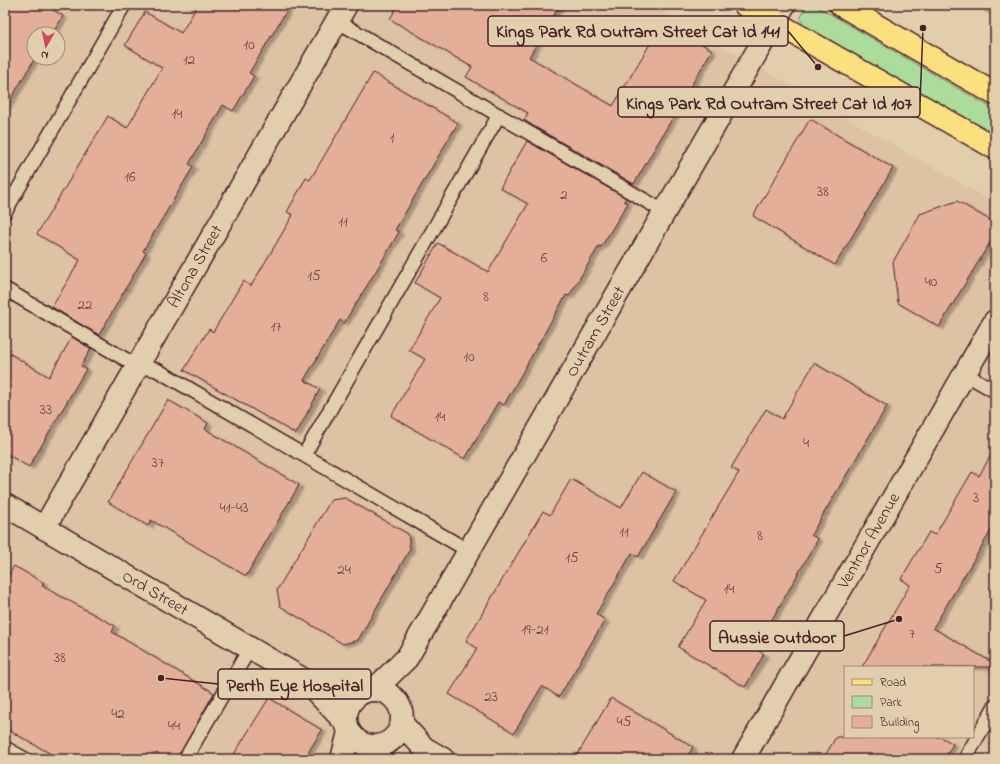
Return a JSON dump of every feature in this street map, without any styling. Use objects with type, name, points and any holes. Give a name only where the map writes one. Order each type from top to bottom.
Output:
[{"type":"main road","points":[[745,5],[779,14],[995,148]]},
{"type":"main road","points":[[841,5],[995,94]]},
{"type":"street","name":"Altona Street","points":[[44,528],[342,13]]},
{"type":"street","name":"Outram Street","points":[[385,735],[408,658],[779,14]]},
{"type":"street","name":"Ventnor Avenue","points":[[742,759],[995,321]]},
{"type":"street","name":"Ord Street","points":[[5,505],[306,681],[347,727]]},
{"type":"street","name":"Outram Street","points":[[365,693],[408,658]]},
{"type":"street","name":"Ord Street","points":[[306,681],[365,693]]},
{"type":"street","points":[[342,759],[347,727],[346,712],[350,702],[365,693],[383,692],[392,697],[385,735]]},
{"type":"street","points":[[347,727],[356,740],[364,745],[385,735],[424,748],[443,759]]},
{"type":"lane","points":[[5,212],[124,5]]},
{"type":"lane","points":[[342,13],[499,115],[665,212]]},
{"type":"lane","points":[[304,455],[499,115]]},
{"type":"lane","points":[[5,289],[137,366],[157,370],[469,551]]},
{"type":"lane","points":[[965,374],[995,391]]},
{"type":"lane","points":[[185,759],[250,648]]},
{"type":"lane","points":[[965,759],[995,706]]},
{"type":"lane","points":[[5,748],[25,759]]},
{"type":"shaded area","points":[[5,5],[651,5],[995,203],[995,759],[5,759]]},
{"type":"green space","points":[[975,5],[995,5],[995,17]]},
{"type":"green space","points":[[809,6],[815,6],[825,11],[995,110],[995,135],[806,27],[803,24],[801,16]]},
{"type":"building","points":[[5,5],[45,5],[63,16],[57,26],[26,26],[26,66],[30,66],[5,109]]},
{"type":"building","points":[[198,5],[290,5],[249,73],[254,76],[233,111],[223,105],[189,164],[193,167],[143,251],[146,253],[99,335],[52,307],[80,260],[37,234],[108,116],[127,128],[162,68],[125,45],[145,12],[181,33]]},
{"type":"building","points":[[398,5],[560,5],[529,57],[613,106],[663,22],[712,50],[634,184],[524,120],[528,113],[466,77],[472,67],[390,19]]},
{"type":"building","points":[[373,73],[458,123],[395,230],[399,232],[379,266],[344,323],[340,320],[304,380],[320,389],[296,434],[184,370],[209,329],[213,332],[243,281],[251,286],[293,215],[287,212],[306,178],[310,180]]},
{"type":"building","points":[[810,119],[893,168],[835,265],[753,216]]},
{"type":"building","points":[[527,141],[626,198],[624,201],[628,203],[601,247],[599,246],[569,296],[566,295],[504,405],[498,402],[465,459],[391,416],[425,359],[409,350],[440,298],[415,283],[438,243],[488,272],[528,204],[500,188]]},
{"type":"building","points":[[957,201],[995,223],[995,234],[939,327],[898,303],[893,262],[920,214]]},
{"type":"building","points":[[72,337],[91,349],[81,366],[86,369],[29,467],[5,453],[5,351],[49,377]]},
{"type":"building","points":[[814,363],[887,406],[811,535],[818,539],[755,649],[764,654],[745,687],[678,647],[706,600],[674,581],[739,472],[731,468],[766,409],[782,419]]},
{"type":"building","points":[[168,400],[208,423],[205,429],[299,485],[246,576],[151,520],[148,526],[108,502]]},
{"type":"building","points":[[995,448],[995,524],[933,628],[995,664],[995,667],[863,666],[910,585],[901,579],[929,532],[935,535],[972,472],[979,476]]},
{"type":"building","points":[[642,472],[676,492],[638,557],[632,553],[596,614],[605,620],[559,697],[542,686],[514,733],[449,694],[477,648],[466,641],[543,511],[550,515],[571,479],[621,508]]},
{"type":"building","points":[[345,498],[408,534],[410,549],[358,640],[343,644],[280,606],[277,590],[331,500]]},
{"type":"building","points":[[14,566],[44,583],[42,586],[115,626],[112,632],[214,693],[177,759],[60,759],[5,728],[5,581]]},
{"type":"building","points":[[269,698],[322,730],[304,759],[231,759]]},
{"type":"building","points":[[611,698],[693,747],[686,759],[575,759]]},
{"type":"building","points":[[836,737],[943,738],[953,744],[944,759],[823,759]]},
{"type":"place","name":"Kings Park Rd Outram Street Cat Id 107","points":[[923,28]]},
{"type":"place","name":"Kings Park Rd Outram Street Cat Id 141","points":[[818,67]]},
{"type":"place","name":"Aussie Outdoor","points":[[899,619]]},
{"type":"place","name":"Perth Eye Hospital","points":[[161,678]]}]
